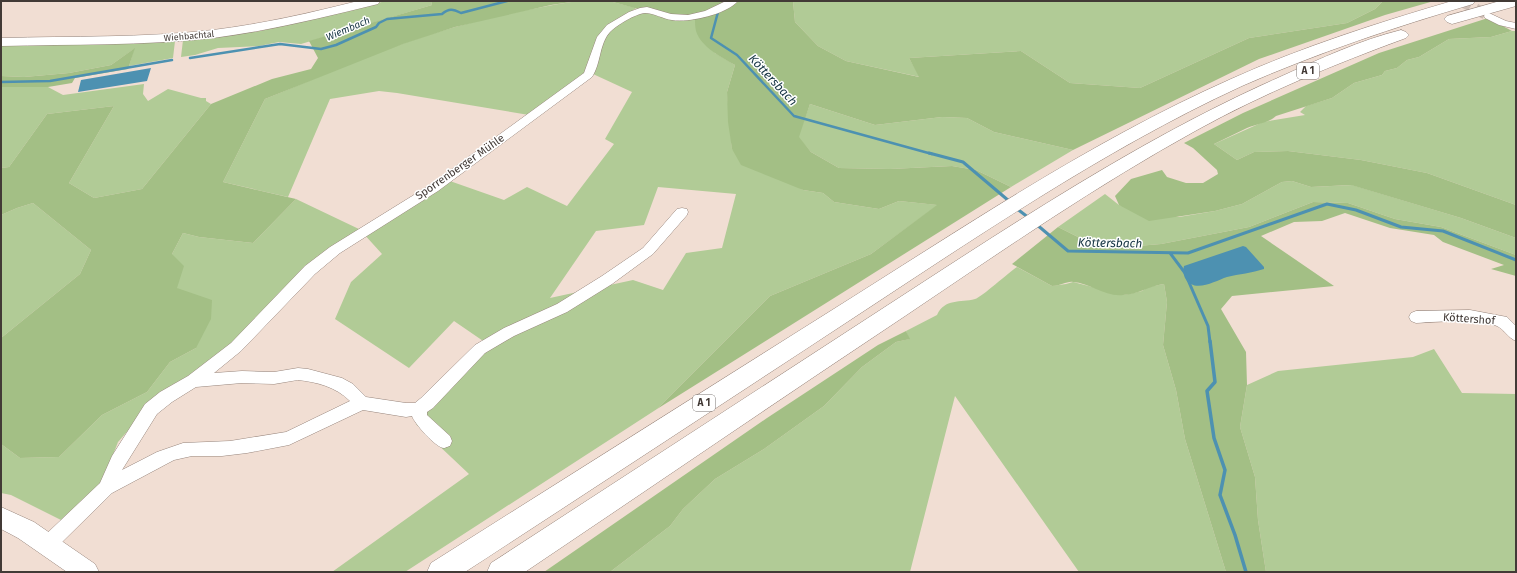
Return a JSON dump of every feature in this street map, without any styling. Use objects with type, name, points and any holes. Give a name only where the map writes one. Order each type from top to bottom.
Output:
[{"type":"highway","name":"A 1","points":[[441,572],[967,234],[1091,158],[1208,97],[1270,69],[1358,35],[1468,1]]},
{"type":"highway","name":"A 1","points":[[501,572],[987,251],[1112,171],[1220,112],[1319,66],[1425,27],[1516,1]]},
{"type":"main road","name":"Wiehbachtal","points":[[1,42],[154,39],[199,36],[283,23],[374,1]]},
{"type":"main road","points":[[1,517],[26,530],[87,572]]},
{"type":"street","name":"Sporrenberger Mühle","points":[[106,488],[118,461],[151,409],[166,397],[193,381],[248,335],[321,261],[359,234],[434,188],[588,75],[592,69],[604,33],[632,12],[640,9],[649,9],[678,18],[688,18],[719,8],[733,1]]},
{"type":"street","points":[[1489,16],[1503,23],[1516,26]]},
{"type":"street","points":[[362,403],[406,410],[418,409],[427,403],[480,349],[509,332],[562,308],[607,280],[648,250],[682,212]]},
{"type":"street","name":"Köttershof","points":[[1416,317],[1470,316],[1502,321],[1516,335]]},
{"type":"street","name":"Sporrenberger Mühle","points":[[47,545],[106,488],[175,452],[191,449],[223,449],[288,438],[362,403],[352,393],[337,383],[308,375],[298,374],[262,378],[242,377],[193,381]]},
{"type":"street","points":[[418,409],[420,418],[444,441]]},
{"type":"green space","points":[[386,1],[431,1],[432,5],[301,44],[279,42],[259,46],[218,48],[195,55],[181,57],[183,40],[260,31]]},
{"type":"green space","points":[[431,1],[793,1],[795,22],[818,46],[846,61],[919,77],[909,58],[1021,51],[1070,83],[1140,88],[1249,38],[1347,23],[1375,9],[1383,1],[1434,1],[1385,15],[1259,59],[1073,150],[994,132],[967,118],[942,117],[875,125],[810,104],[799,137],[811,152],[839,168],[890,169],[952,166],[976,170],[1011,187],[657,409],[770,296],[871,254],[937,205],[899,201],[879,209],[834,202],[823,193],[803,190],[741,165],[732,149],[728,122],[727,92],[735,65],[712,51],[702,42],[696,31],[695,18],[674,19],[613,2],[571,2],[551,5],[455,27],[403,44],[265,99],[223,182],[296,199],[253,243],[199,237],[183,233],[172,254],[184,266],[177,288],[212,300],[211,319],[196,348],[170,362],[147,392],[102,415],[59,457],[20,458],[1,444],[1,338],[80,274],[91,250],[33,203],[1,215],[1,168],[9,167],[47,114],[114,106],[69,183],[94,198],[142,189],[211,104],[272,79],[311,69],[318,58],[309,41],[432,5]]},
{"type":"green space","points":[[793,1],[1383,1],[1375,9],[1347,23],[1249,38],[1140,88],[1070,83],[1021,51],[909,58],[920,77],[846,61],[818,46],[795,22]]},
{"type":"green space","points":[[571,2],[613,2],[636,8],[601,33],[587,73],[529,115],[379,91],[330,99],[288,197],[223,182],[265,99],[359,60],[431,34],[498,16]]},
{"type":"green space","points":[[637,11],[695,18],[715,53],[735,65],[727,92],[732,149],[803,190],[823,193],[834,202],[879,209],[899,201],[938,205],[871,254],[770,296],[657,409],[405,572],[332,572],[469,474],[416,424],[489,345],[454,321],[409,368],[335,319],[351,282],[382,254],[363,233],[447,180],[504,200],[527,187],[567,206],[614,144],[605,139],[632,92],[593,74],[604,38],[607,33]],"holes":[[[658,187],[736,194],[722,248],[686,253],[663,290],[633,280],[550,298],[596,231],[644,225]]]},
{"type":"green space","points":[[1488,18],[1512,31],[1491,37],[1449,39],[1419,57],[1407,60],[1397,68],[1385,71],[1382,75],[1354,83],[1332,98],[1276,116],[1214,144],[1237,160],[1254,152],[1288,151],[1361,160],[1427,173],[1516,205],[1516,238],[1461,218],[1351,185],[1311,187],[1292,181],[1282,182],[1242,204],[1215,211],[1149,221],[1119,205],[1115,196],[1131,179],[1162,170],[1167,177],[1186,183],[1203,183],[1218,174],[1217,170],[1193,148],[1184,143],[1243,113],[1379,53]]},
{"type":"green space","points":[[1516,31],[1516,205],[1427,173],[1361,160],[1288,151],[1254,152],[1237,160],[1214,144],[1263,122],[1305,115],[1300,112],[1306,106],[1332,98],[1354,83],[1382,75],[1385,71],[1397,68],[1407,60],[1419,57],[1449,39],[1491,37]]},
{"type":"green space","points":[[175,41],[173,58],[129,66],[134,49],[111,65],[69,73],[24,77],[1,76],[1,46]]},
{"type":"green space","points":[[135,48],[128,69],[75,78],[72,83],[48,87],[1,87],[1,76],[24,77],[69,73],[111,65]]},
{"type":"green space","points":[[144,84],[143,94],[148,101],[168,89],[206,98],[206,101],[211,104],[142,189],[94,198],[69,183],[114,106],[47,114],[9,167],[1,168],[1,87],[48,87],[63,95]]},
{"type":"green space","points":[[810,104],[875,125],[942,117],[967,118],[994,132],[1073,150],[1011,187],[976,170],[952,166],[890,169],[839,168],[811,152],[798,137]]},
{"type":"green space","points":[[1292,181],[1311,187],[1352,185],[1461,218],[1516,238],[1516,255],[1441,227],[1395,219],[1348,203],[1313,202],[1249,227],[1161,244],[1102,249],[1058,227],[1105,194],[1119,205],[1179,217],[1215,211],[1242,204],[1282,182]]},
{"type":"green space","points":[[296,199],[361,230],[227,347],[146,410],[118,442],[102,483],[61,520],[11,495],[1,493],[1,444],[20,458],[59,457],[102,415],[147,392],[170,362],[196,348],[177,288],[172,254],[183,233],[199,237],[253,243]]},
{"type":"green space","points":[[1313,202],[1348,203],[1395,219],[1441,227],[1516,255],[1516,276],[1491,269],[1504,265],[1443,242],[1434,235],[1390,228],[1345,213],[1322,221],[1294,222],[1261,236],[1334,286],[1232,296],[1221,309],[1246,352],[1247,385],[1240,427],[1255,477],[1258,520],[1266,572],[1226,572],[1185,439],[1176,390],[1163,345],[1167,302],[1164,284],[1133,294],[1116,295],[1073,282],[1052,286],[1012,264],[1058,227],[1102,249],[1161,244],[1249,227]]},
{"type":"green space","points":[[33,203],[91,250],[80,274],[1,338],[1,215]]},
{"type":"green space","points":[[1017,267],[1052,286],[1073,282],[1124,295],[1142,291],[1148,287],[1164,284],[1167,302],[1163,345],[1176,390],[1185,439],[1226,572],[1079,572],[955,396],[910,572],[610,572],[670,526],[683,509],[715,479],[764,449],[824,406],[862,367],[896,342],[909,339],[906,331],[937,315],[944,306],[953,302],[975,299],[989,290]]},
{"type":"green space","points":[[906,331],[910,339],[896,342],[862,367],[824,406],[764,449],[715,479],[683,509],[670,526],[610,572],[544,572],[767,418],[878,345]]},
{"type":"green space","points":[[1434,349],[1462,393],[1516,394],[1516,572],[1266,572],[1258,520],[1255,477],[1240,427],[1247,385],[1278,371],[1413,357]]},
{"type":"water","points":[[151,68],[147,81],[78,92],[81,80]]},
{"type":"water","points":[[1243,246],[1246,247],[1264,267],[1264,269],[1227,277],[1199,286],[1189,283],[1185,278],[1183,272],[1184,266]]},
{"type":"waterway","name":"Wiembach","points":[[190,58],[280,44],[321,49],[336,45],[376,27],[379,23],[387,19],[442,14],[451,10],[461,13],[507,1]]},
{"type":"waterway","name":"Köttersbach","points":[[718,12],[711,38],[737,55],[794,116],[932,154]]},
{"type":"waterway","name":"Wiembach","points":[[1,82],[50,81],[172,60]]},
{"type":"waterway","name":"Köttersbach","points":[[929,153],[963,162],[1009,201]]},
{"type":"waterway","name":"Köttersbach","points":[[1036,224],[1068,251],[1188,253],[1327,204],[1356,210],[1401,227],[1443,231],[1516,260]]},
{"type":"waterway","name":"Köttersbach","points":[[1016,208],[1029,218]]},
{"type":"waterway","points":[[1170,253],[1185,273]]},
{"type":"waterway","points":[[1188,280],[1208,326],[1210,342]]},
{"type":"waterway","points":[[1210,341],[1215,382],[1207,391],[1214,438],[1225,470],[1220,495],[1235,535],[1246,572]]},
{"type":"tunnel","points":[[1461,1],[1489,16]]}]
